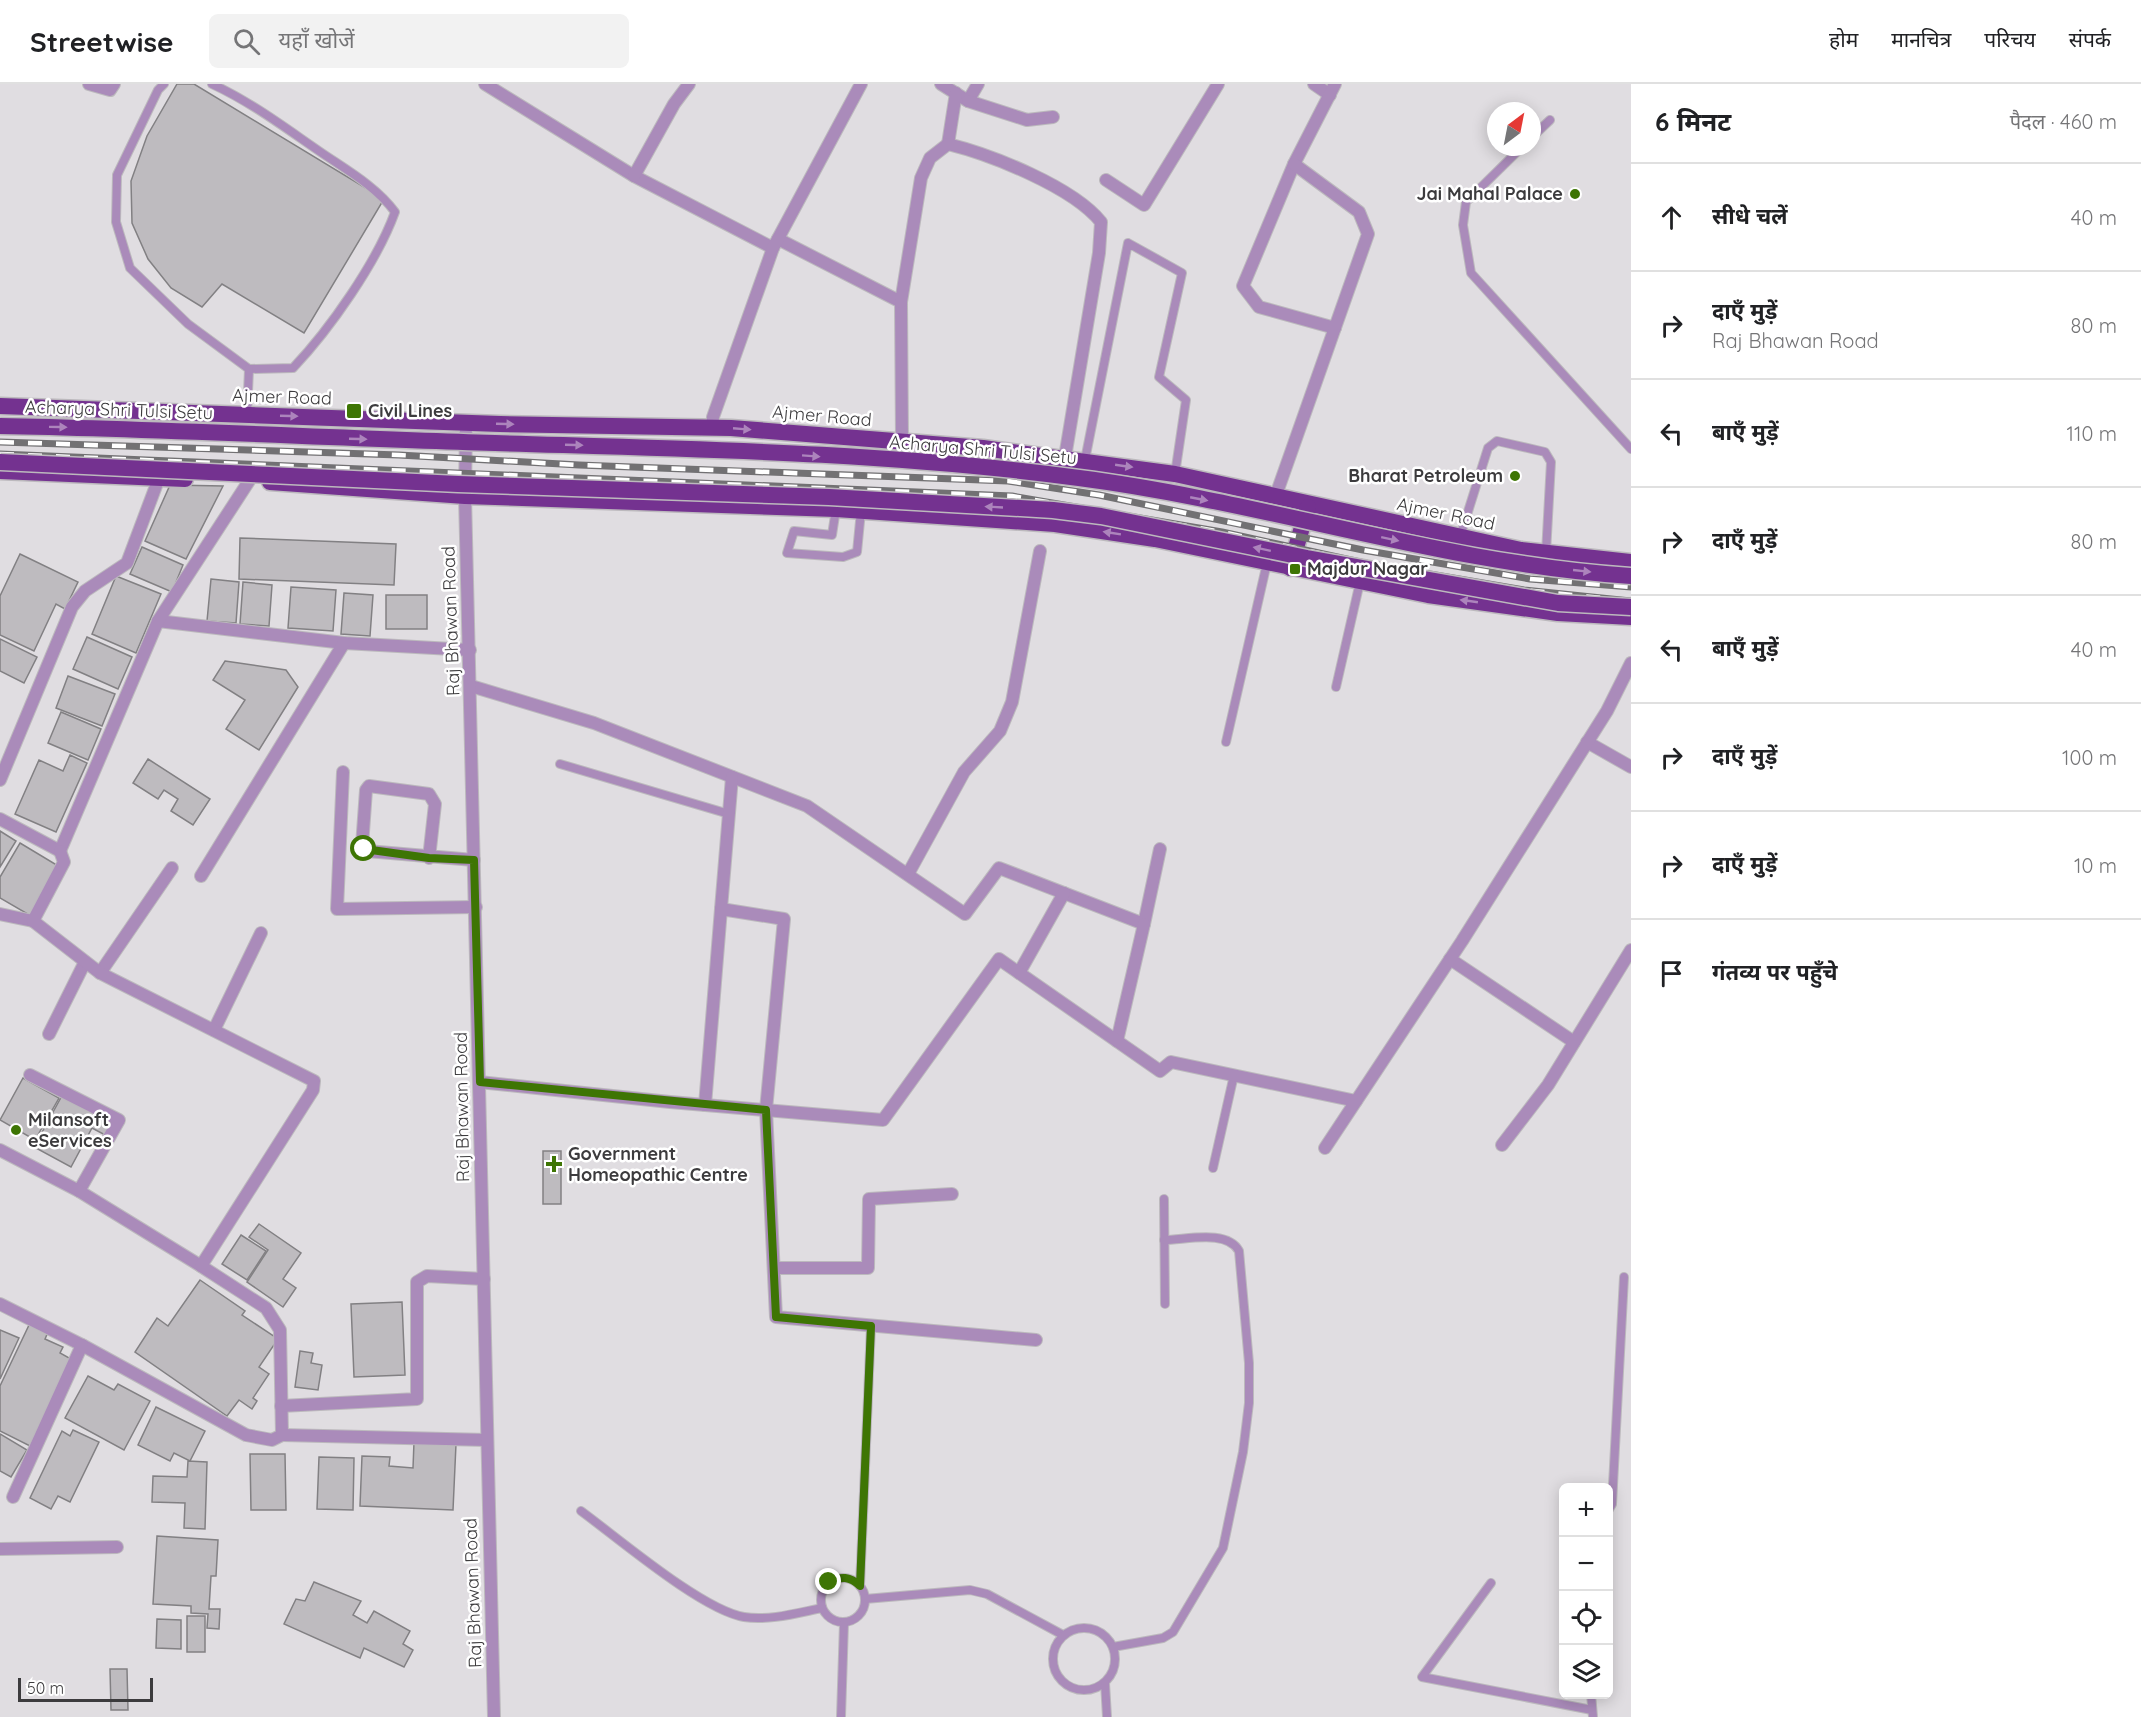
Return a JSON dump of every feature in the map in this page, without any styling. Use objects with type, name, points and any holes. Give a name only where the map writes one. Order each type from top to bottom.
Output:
[{"type":"highway","name":"Ajmer Road","points":[[0,406],[466,423],[731,428],[1065,457],[1175,474],[1460,537],[1546,553],[1631,562]]},
{"type":"highway","name":"Acharya Shri Tulsi Setu","points":[[0,426],[726,450],[969,467],[1080,478],[1250,508],[1524,565],[1631,576]]},
{"type":"highway","points":[[0,462],[446,484],[829,497],[1053,510],[1101,516],[1307,558],[1558,603],[1631,607]]},
{"type":"highway","points":[[0,471],[249,481],[465,496],[836,509],[1055,524],[1155,539],[1428,595],[1558,613],[1631,617]]},
{"type":"highway","points":[[1290,568],[1309,503]]},
{"type":"street","points":[[89,84],[110,90],[114,84]]},
{"type":"street","points":[[485,84],[501,88],[634,176],[901,302]]},
{"type":"street","points":[[634,176],[674,104],[689,84]]},
{"type":"street","points":[[712,429],[713,417],[775,244],[861,84]]},
{"type":"street","points":[[941,84],[968,101],[1027,120],[1053,117]]},
{"type":"street","points":[[968,101],[978,84]]},
{"type":"street","points":[[1106,180],[1144,205],[1218,84]]},
{"type":"street","points":[[1314,84],[1332,89],[1294,164],[1243,286],[1258,307],[1335,328]]},
{"type":"street","points":[[902,442],[901,302],[921,178],[930,158],[948,144],[956,93]]},
{"type":"street","points":[[948,144],[982,153],[1046,183],[1090,209],[1101,222],[1099,253],[1065,457]]},
{"type":"street","points":[[1276,495],[1368,234],[1359,212],[1294,164]]},
{"type":"street","name":"Raj Bhawan Road","points":[[466,423],[465,496],[494,1717]]},
{"type":"street","points":[[0,780],[72,607],[85,591],[127,562],[159,478]]},
{"type":"street","points":[[60,851],[158,621],[249,481]]},
{"type":"street","points":[[908,874],[964,772],[1000,731],[1012,702],[1040,551]]},
{"type":"street","points":[[158,621],[344,643],[470,650]]},
{"type":"street","points":[[201,876],[344,643]]},
{"type":"street","points":[[1325,1148],[1450,959],[1607,711],[1631,663]]},
{"type":"street","points":[[471,686],[594,723],[807,806],[965,914],[999,868],[1144,924]]},
{"type":"street","points":[[1587,742],[1631,767]]},
{"type":"street","points":[[344,772],[337,909],[476,907]]},
{"type":"street","points":[[705,1105],[732,777]]},
{"type":"street","points":[[429,858],[435,804],[433,798],[429,794],[369,786],[366,790],[364,849],[429,858],[474,860]]},
{"type":"street","points":[[0,819],[60,851],[64,862],[33,921]]},
{"type":"street","points":[[1117,1041],[1160,849]]},
{"type":"street","points":[[100,973],[172,868]]},
{"type":"street","points":[[1019,973],[1064,893]]},
{"type":"street","points":[[721,909],[784,919],[766,1110],[776,1317],[1036,1340]]},
{"type":"street","points":[[0,914],[33,921],[100,973],[314,1081],[313,1090],[201,1266]]},
{"type":"street","points":[[214,1030],[261,933]]},
{"type":"street","points":[[1502,1145],[1548,1085],[1631,950]]},
{"type":"street","points":[[1450,959],[1574,1042]]},
{"type":"street","points":[[480,1082],[883,1120],[999,960],[1160,1071],[1172,1062],[1356,1101]]},
{"type":"street","points":[[50,1034],[85,962]]},
{"type":"street","points":[[30,1075],[119,1119],[79,1191]]},
{"type":"street","points":[[0,1150],[79,1191],[266,1308],[280,1330],[282,1436]]},
{"type":"street","points":[[774,1268],[868,1268],[869,1199],[952,1194]]},
{"type":"street","points":[[281,1406],[417,1399],[417,1282],[427,1275],[484,1279]]},
{"type":"street","points":[[0,1304],[82,1345],[246,1435],[272,1440],[282,1436],[487,1440]]},
{"type":"street","points":[[13,1497],[82,1345]]},
{"type":"street","points":[[0,1549],[117,1547]]},
{"type":"lane","points":[[164,84],[158,90],[117,175],[116,222],[130,268],[188,324],[249,369],[293,368],[313,347],[387,235],[395,212],[385,198],[342,166],[242,98],[212,84]]},
{"type":"lane","points":[[1541,128],[1550,120]]},
{"type":"lane","points":[[1513,156],[1466,202],[1463,225],[1472,273],[1631,449]]},
{"type":"lane","points":[[1085,460],[1128,243],[1182,273],[1159,377],[1186,400],[1175,474]]},
{"type":"lane","points":[[247,415],[249,369]]},
{"type":"lane","points":[[1460,537],[1488,448],[1497,441],[1545,452],[1551,462],[1546,553]]},
{"type":"lane","points":[[836,509],[832,535],[794,531],[787,553],[843,556],[857,552],[861,511]]},
{"type":"lane","points":[[1226,742],[1267,563]]},
{"type":"lane","points":[[1336,687],[1360,582]]},
{"type":"lane","points":[[560,764],[729,814]]},
{"type":"lane","points":[[1213,1168],[1234,1075]]},
{"type":"lane","points":[[1164,1198],[1165,1304]]},
{"type":"lane","points":[[1113,1647],[1163,1638],[1176,1628],[1220,1555],[1243,1452],[1249,1403],[1239,1251],[1234,1243],[1221,1238],[1164,1240]]},
{"type":"lane","points":[[1613,1485],[1624,1277]]},
{"type":"lane","points":[[860,1586],[850,1578],[843,1577],[829,1582],[821,1594],[822,1608],[830,1619],[844,1623],[857,1618],[865,1599],[860,1586],[871,1326]]},
{"type":"lane","points":[[581,1511],[703,1599],[727,1612],[745,1617],[782,1616],[822,1608]]},
{"type":"lane","points":[[1491,1583],[1422,1677],[1593,1713]]},
{"type":"lane","points":[[865,1599],[970,1590],[987,1594],[1063,1635]]},
{"type":"lane","points":[[841,1717],[844,1623]]},
{"type":"lane","points":[[1105,1683],[1087,1690],[1068,1686],[1060,1680],[1052,1662],[1057,1643],[1063,1635],[1081,1627],[1091,1628],[1100,1632],[1113,1647],[1115,1666],[1105,1683],[1107,1717]]},
{"type":"building","points":[[177,84],[194,84],[384,199],[304,333],[222,284],[202,307],[171,288],[148,259],[132,223],[131,181],[147,136]]},
{"type":"building","points":[[170,485],[223,486],[186,559],[145,541]]},
{"type":"building","points":[[240,538],[396,544],[394,585],[239,579]]},
{"type":"building","points":[[142,547],[183,565],[172,592],[130,574]]},
{"type":"building","points":[[20,554],[78,582],[65,609],[56,604],[34,651],[0,635],[0,596]]},
{"type":"building","points":[[116,576],[161,594],[136,653],[92,634]]},
{"type":"building","points":[[211,579],[239,582],[236,623],[207,621]]},
{"type":"building","points":[[243,582],[272,585],[269,626],[240,624]]},
{"type":"building","points":[[291,587],[336,590],[333,631],[288,628]]},
{"type":"building","points":[[344,593],[373,595],[370,636],[341,634]]},
{"type":"building","points":[[386,595],[427,595],[427,629],[386,629]]},
{"type":"building","points":[[87,637],[132,657],[118,689],[73,669]]},
{"type":"building","points":[[0,639],[37,657],[24,683],[0,671]]},
{"type":"building","points":[[225,661],[286,670],[298,687],[259,750],[226,729],[245,700],[213,680]]},
{"type":"building","points":[[68,676],[115,694],[102,726],[56,708]]},
{"type":"building","points":[[61,712],[101,729],[88,760],[48,743]]},
{"type":"building","points":[[70,755],[87,763],[56,832],[15,814],[39,760],[63,771]]},
{"type":"building","points":[[148,759],[210,799],[193,825],[171,811],[178,799],[164,790],[158,799],[133,783]]},
{"type":"building","points":[[0,831],[16,841],[0,867]]},
{"type":"building","points":[[20,843],[60,867],[31,916],[0,898],[0,877]]},
{"type":"building","points":[[23,1078],[59,1098],[35,1140],[0,1120]]},
{"type":"building","points":[[64,1092],[116,1121],[107,1136],[92,1128],[71,1167],[34,1147]]},
{"type":"building","points":[[543,1151],[561,1151],[561,1204],[543,1204]]},
{"type":"building","points":[[259,1224],[301,1253],[283,1279],[296,1288],[283,1307],[247,1282],[268,1250],[249,1237]]},
{"type":"building","points":[[241,1235],[266,1251],[247,1280],[222,1264]]},
{"type":"building","points":[[200,1280],[245,1311],[242,1315],[278,1339],[259,1367],[269,1374],[253,1398],[257,1401],[252,1409],[239,1400],[227,1416],[135,1352],[157,1318],[168,1326]]},
{"type":"building","points":[[402,1302],[405,1375],[354,1377],[351,1304]]},
{"type":"building","points":[[30,1323],[48,1332],[45,1339],[63,1347],[60,1353],[71,1359],[30,1446],[0,1431],[0,1386]]},
{"type":"building","points":[[0,1330],[19,1338],[0,1379]]},
{"type":"building","points":[[300,1351],[313,1353],[311,1363],[322,1365],[318,1390],[295,1387]]},
{"type":"building","points":[[88,1376],[114,1390],[118,1384],[150,1401],[124,1450],[65,1418]]},
{"type":"building","points":[[156,1407],[205,1431],[190,1461],[174,1453],[170,1461],[138,1445]]},
{"type":"building","points":[[73,1430],[99,1442],[70,1502],[58,1496],[51,1509],[30,1498],[62,1431],[70,1436]]},
{"type":"building","points":[[0,1434],[27,1450],[11,1477],[0,1471]]},
{"type":"building","points":[[414,1442],[456,1444],[453,1510],[360,1506],[362,1456],[390,1457],[389,1466],[413,1468]]},
{"type":"building","points":[[250,1454],[285,1454],[286,1510],[251,1510]]},
{"type":"building","points":[[319,1457],[354,1458],[353,1510],[317,1509]]},
{"type":"building","points":[[188,1461],[207,1462],[205,1529],[184,1528],[185,1503],[152,1502],[153,1476],[187,1477]]},
{"type":"building","points":[[157,1536],[218,1540],[216,1576],[211,1576],[209,1609],[220,1609],[219,1629],[207,1628],[208,1614],[191,1613],[191,1606],[153,1604]]},
{"type":"building","points":[[314,1582],[361,1601],[353,1615],[367,1623],[374,1611],[410,1631],[403,1644],[413,1650],[404,1667],[364,1648],[360,1658],[284,1624],[296,1599],[305,1601]]},
{"type":"building","points":[[187,1616],[205,1616],[205,1652],[187,1652]]},
{"type":"building","points":[[157,1619],[181,1620],[181,1649],[156,1648]]},
{"type":"building","points":[[110,1669],[127,1669],[128,1710],[111,1710]]},
{"type":"railway","points":[[0,442],[399,455],[579,465],[1008,481],[1099,495],[1363,550],[1530,579],[1631,587]]},
{"type":"railway","points":[[0,454],[1012,496],[1222,532],[1365,563],[1524,590],[1631,601]]},
{"type":"place","name":"Jai Mahal Palace","points":[[1575,194]]},
{"type":"place","name":"Civil Lines","points":[[354,411]]},
{"type":"place","name":"Bharat Petroleum","points":[[1515,476]]},
{"type":"place","name":"Majdur Nagar","points":[[1295,569]]},
{"type":"place","name":"Milansoft eServices","points":[[16,1130]]},
{"type":"place","name":"Government Homeopathic Centre","points":[[554,1164]]},
{"type":"route","points":[[364,849],[429,858],[474,860],[480,1082],[766,1110],[776,1317],[871,1326],[860,1586],[850,1578],[843,1577],[829,1582]]}]
